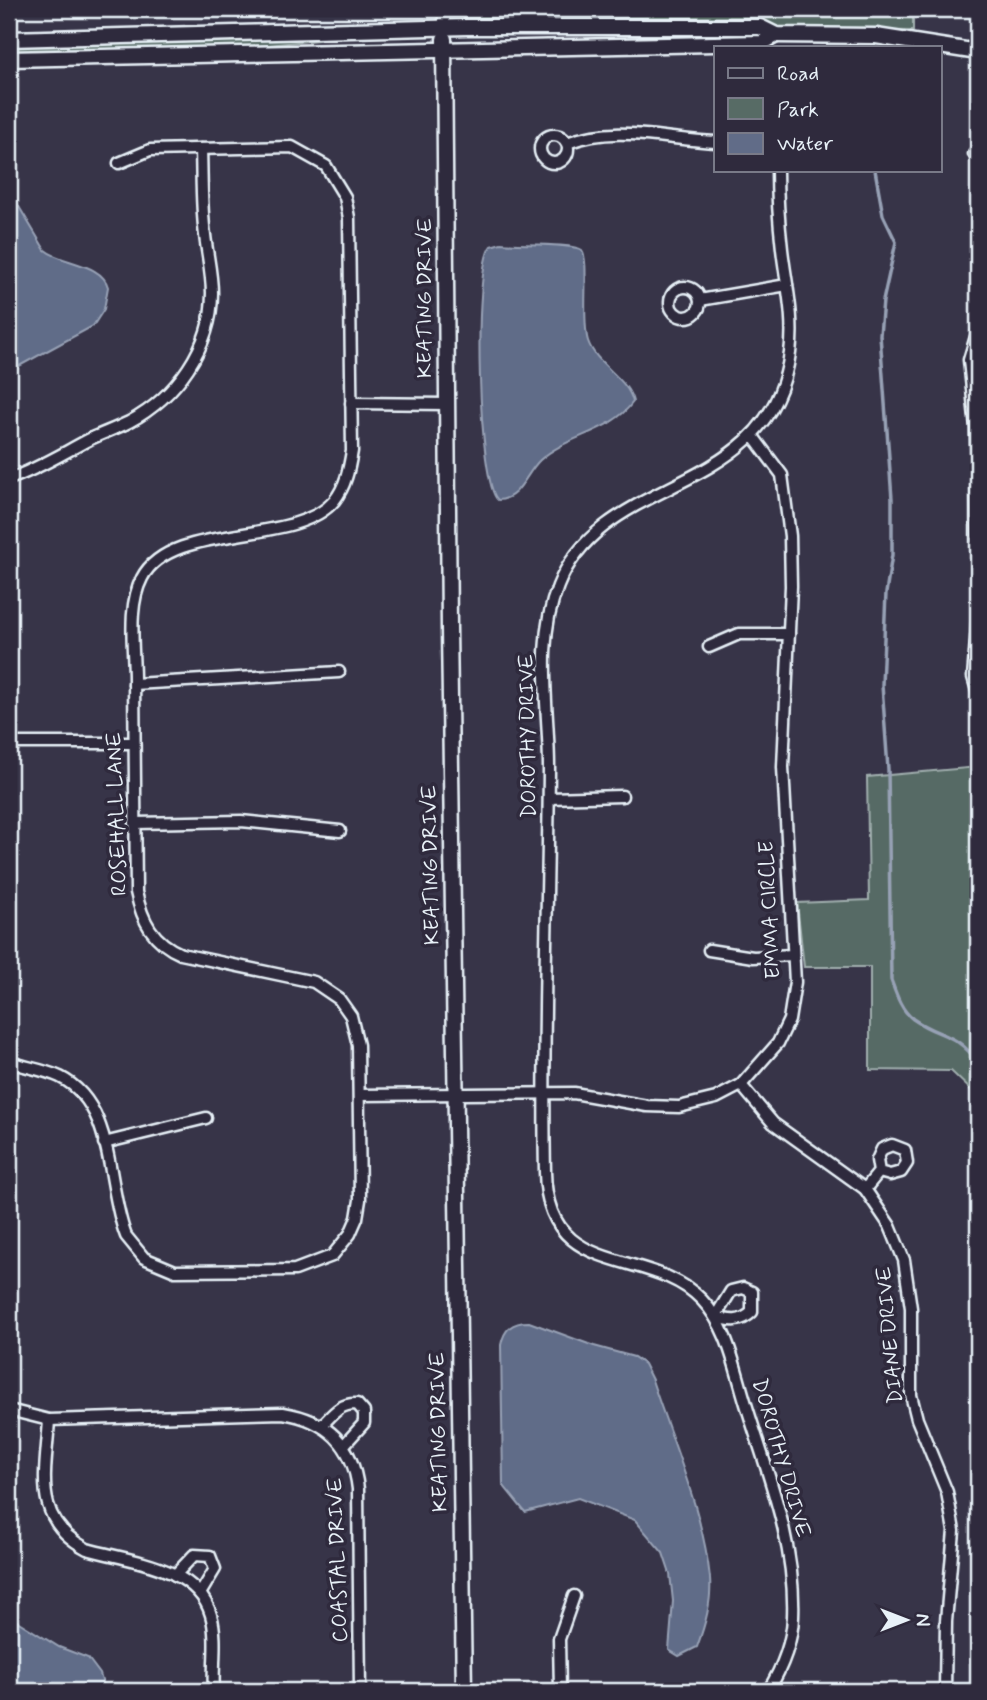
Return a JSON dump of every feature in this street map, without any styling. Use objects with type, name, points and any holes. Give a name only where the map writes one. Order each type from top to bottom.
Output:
[{"type":"street","points":[[444,9],[444,38]]},
{"type":"street","points":[[9,59],[444,38],[760,27],[776,41]]},
{"type":"street","points":[[9,39],[444,38],[762,43],[876,36],[940,46]]},
{"type":"street","name":"KEATING DRIVE","points":[[444,38],[464,1691]]},
{"type":"street","points":[[942,46],[978,52]]},
{"type":"street","points":[[567,142],[586,136],[618,132],[714,142]]},
{"type":"street","name":"ROSEHALL LANE","points":[[9,1062],[60,1077],[76,1087],[96,1115],[120,1222],[133,1248],[144,1258],[175,1271],[295,1270],[332,1256],[350,1234],[360,1200],[360,1095],[355,1028],[339,999],[314,982],[181,954],[165,947],[152,933],[141,914],[136,892],[134,743],[134,606],[140,582],[149,565],[166,554],[186,547],[307,519],[324,509],[343,487],[349,471],[351,403],[349,218],[345,197],[326,166],[292,147],[150,150],[119,163]]},
{"type":"street","points":[[9,479],[45,465],[91,439],[130,422],[160,403],[183,377],[196,354],[209,318],[212,293],[204,232],[201,149]]},
{"type":"street","name":"DOROTHY DRIVE","points":[[768,1691],[783,1664],[791,1633],[793,1603],[789,1555],[782,1520],[716,1317],[702,1300],[676,1280],[605,1259],[570,1238],[552,1209],[546,1188],[544,1094],[549,798],[546,631],[551,606],[566,569],[589,539],[619,514],[716,465],[752,435],[773,405],[786,373],[792,325],[777,172]]},
{"type":"street","points":[[700,300],[787,285]]},
{"type":"street","points":[[978,330],[969,360],[976,428],[978,539]]},
{"type":"street","points":[[351,403],[447,404]]},
{"type":"street","name":"EMMA CIRCLE","points":[[360,1095],[585,1094],[648,1106],[679,1107],[716,1098],[741,1085],[772,1052],[789,1020],[794,995],[783,767],[791,559],[786,489],[779,468],[752,435]]},
{"type":"street","points":[[978,614],[973,677],[978,694]]},
{"type":"street","points":[[709,647],[739,634],[789,634]]},
{"type":"street","points":[[134,684],[339,672]]},
{"type":"street","points":[[9,743],[134,743]]},
{"type":"street","points":[[549,798],[622,796]]},
{"type":"street","points":[[135,823],[241,821],[340,831]]},
{"type":"street","points":[[709,950],[753,957],[793,955]]},
{"type":"street","name":"DIANE DRIVE","points":[[741,1085],[773,1123],[864,1189],[890,1226],[904,1259],[910,1300],[911,1395],[917,1419],[947,1492],[953,1518],[955,1547],[946,1621],[945,1691]]},
{"type":"street","points":[[104,1143],[206,1118]]},
{"type":"street","points":[[864,1189],[879,1172]]},
{"type":"street","points":[[322,1425],[338,1408],[349,1403],[357,1404],[364,1412],[364,1423],[344,1445]]},
{"type":"street","name":"COASTAL DRIVE","points":[[9,1410],[49,1420],[283,1413],[313,1420],[334,1434],[351,1457],[358,1489],[360,1691]]},
{"type":"street","points":[[49,1420],[44,1492],[52,1518],[62,1531],[87,1549],[175,1575],[189,1582],[201,1594],[211,1615],[213,1629],[214,1691]]},
{"type":"street","points":[[175,1575],[194,1555],[210,1556],[215,1569],[201,1594]]},
{"type":"street","points":[[559,1691],[559,1639],[574,1596]]},
{"type":"green space","points":[[452,9],[907,9],[913,15],[913,31],[463,27],[453,25]]},
{"type":"green space","points":[[358,36],[258,46],[9,53],[9,45]]},
{"type":"green space","points":[[978,767],[978,1150],[976,1095],[951,1071],[870,1070],[870,967],[804,967],[797,903],[869,900],[867,777]]},
{"type":"water","points":[[9,190],[45,250],[90,268],[104,279],[108,287],[104,309],[93,326],[10,371]]},
{"type":"water","points":[[501,243],[557,245],[582,250],[588,341],[592,350],[625,386],[633,402],[613,421],[551,452],[535,465],[512,495],[498,500],[491,485],[486,457],[482,418],[480,331],[485,262],[491,246]]},
{"type":"water","points":[[529,1322],[594,1346],[634,1357],[644,1364],[652,1380],[694,1503],[710,1578],[707,1613],[697,1647],[679,1656],[669,1650],[673,1601],[670,1574],[663,1553],[635,1520],[578,1498],[525,1512],[503,1485],[501,1345],[510,1328],[518,1323]]},
{"type":"water","points":[[9,1616],[59,1647],[88,1658],[100,1674],[105,1691],[9,1691]]},
{"type":"waterway","points":[[844,9],[857,13]]},
{"type":"waterway","points":[[875,172],[883,215],[896,242],[883,301],[880,335],[892,499],[892,555],[886,593],[882,685],[888,769],[891,980],[899,1001],[913,1019],[955,1040],[978,1063]]}]
